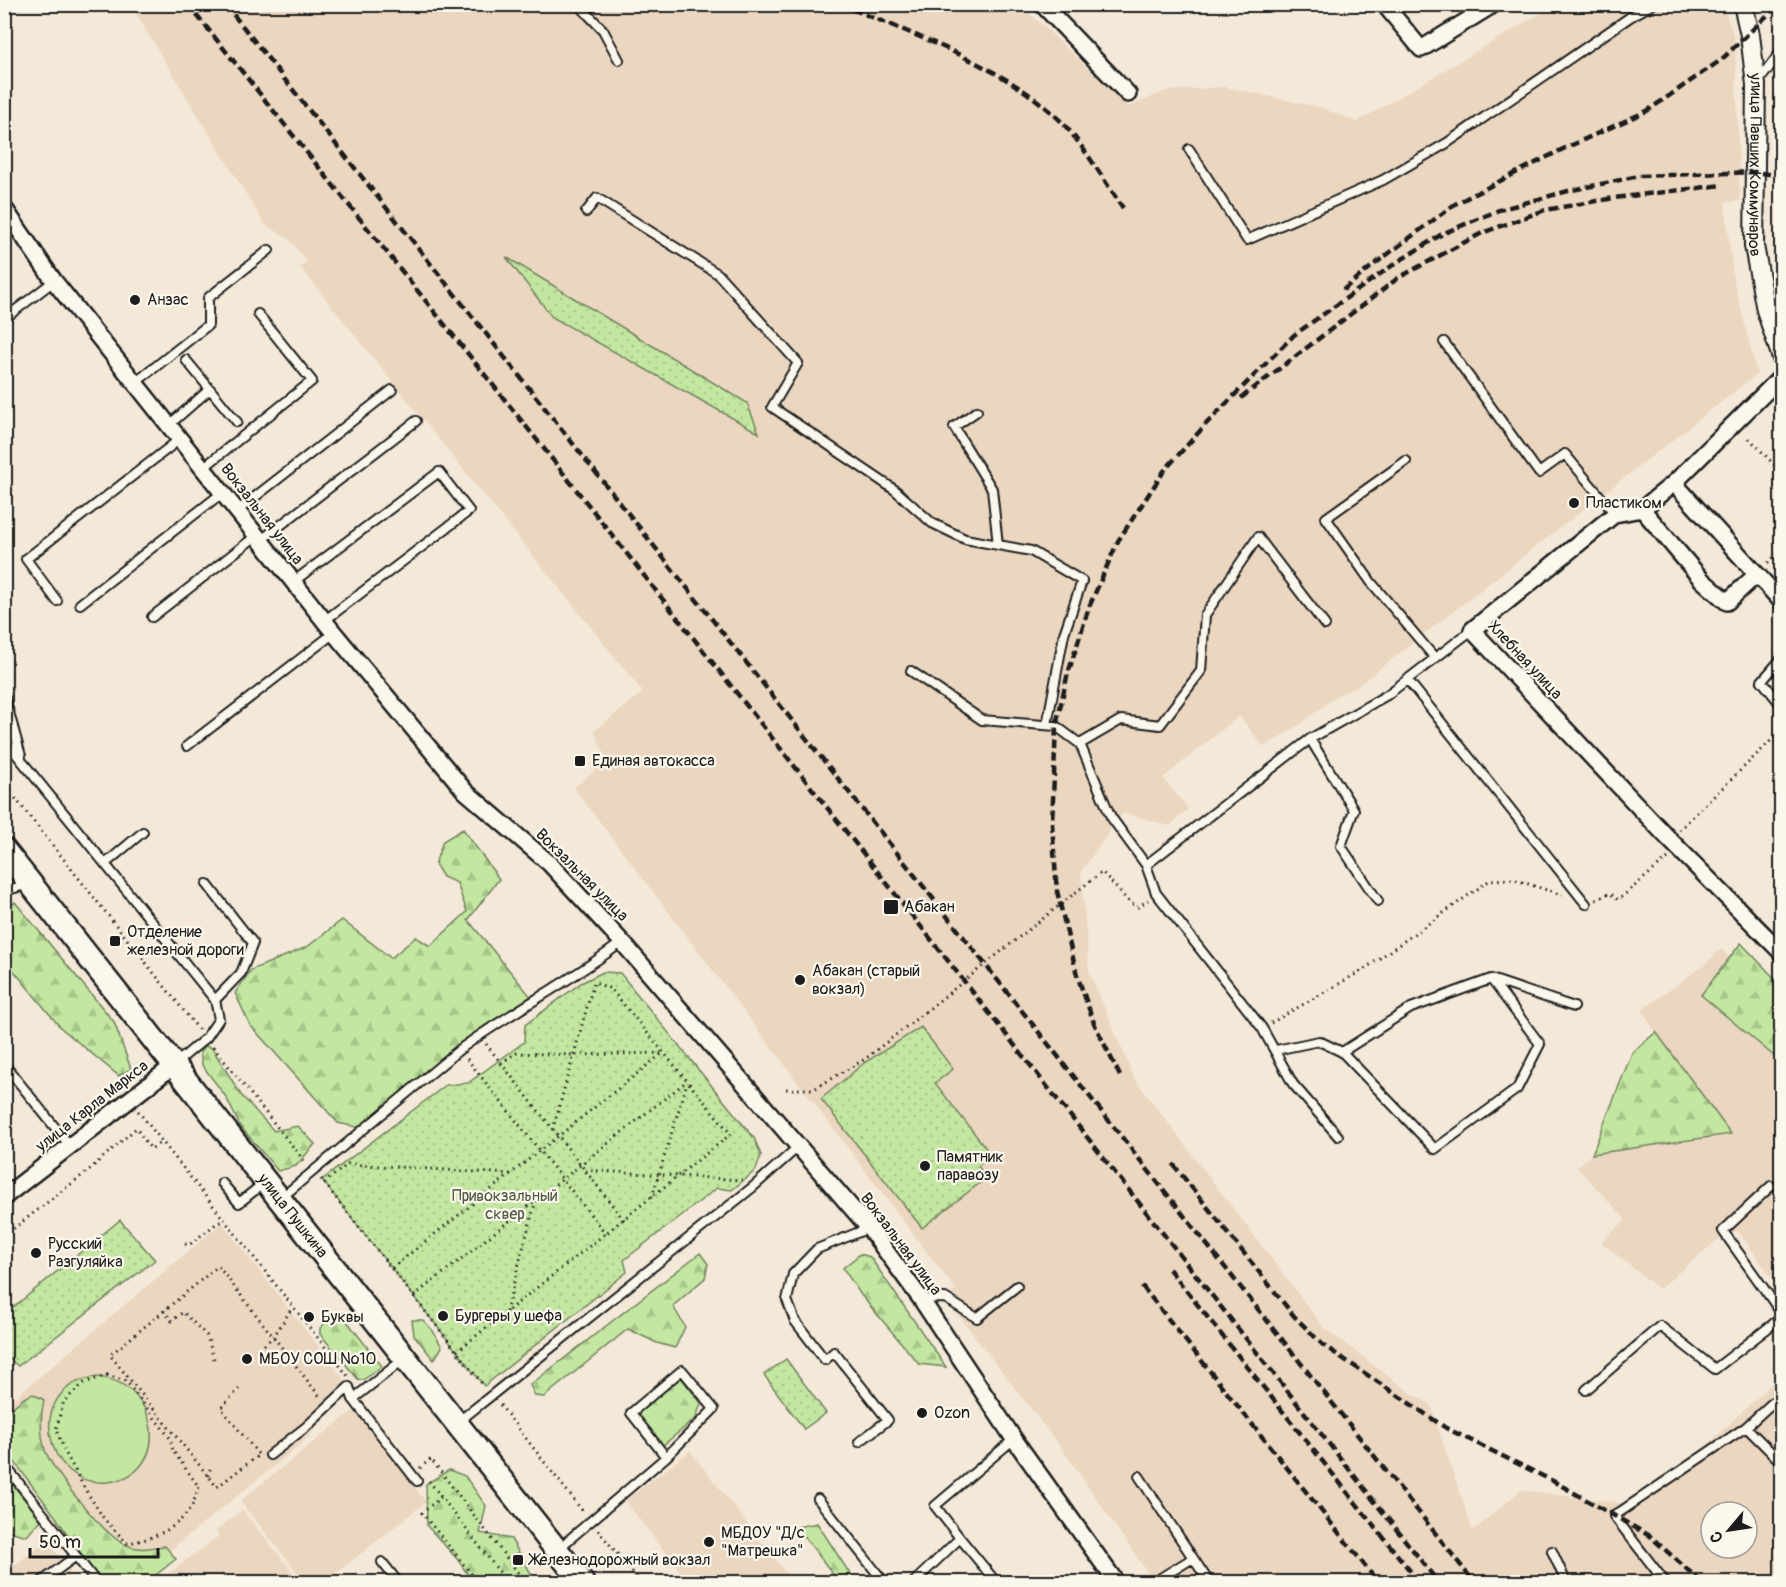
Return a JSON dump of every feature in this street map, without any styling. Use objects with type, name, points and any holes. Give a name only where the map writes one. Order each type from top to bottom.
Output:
[{"type":"main road","name":"улица Пушкина","points":[[4,850],[582,1582]]},
{"type":"street","points":[[1042,4],[1128,94]]},
{"type":"street","points":[[1384,4],[1421,49],[1494,4]]},
{"type":"street","name":"улица Павших Коммунаров","points":[[1743,4],[1750,34],[1756,85],[1754,246],[1766,310],[1782,358]]},
{"type":"street","name":"Вокзальная улица","points":[[4,208],[54,281],[258,539],[465,791],[549,863],[622,942],[869,1228],[921,1299],[1014,1439],[1116,1582]]},
{"type":"street","name":"Хлебная улица","points":[[1782,376],[1674,483],[1642,509],[1615,514],[1472,630],[1674,844],[1782,953]]},
{"type":"street","points":[[1674,483],[1782,602]]},
{"type":"street","points":[[1642,509],[1702,580],[1726,602],[1756,575]]},
{"type":"street","name":"улица Карла Маркса","points":[[4,1197],[173,1066]]},
{"type":"lane","points":[[578,4],[603,30],[619,60]]},
{"type":"lane","points":[[1189,149],[1247,240],[1383,180],[1447,143],[1630,17],[1653,4]]},
{"type":"lane","points":[[1756,85],[1782,50]]},
{"type":"lane","points":[[586,212],[597,198],[718,274],[798,363],[772,407],[895,489],[932,524],[965,539],[1031,551],[1082,581],[1064,634],[1047,725]]},
{"type":"lane","points":[[135,383],[208,326],[208,298],[268,250]]},
{"type":"lane","points":[[4,319],[54,281]]},
{"type":"lane","points":[[203,468],[312,381],[258,314]]},
{"type":"lane","points":[[1444,342],[1539,473],[1565,454],[1615,514]]},
{"type":"lane","points":[[186,360],[237,422]]},
{"type":"lane","points":[[168,424],[210,389]]},
{"type":"lane","points":[[237,511],[392,390]]},
{"type":"lane","points":[[977,411],[954,427],[992,489],[998,545]]},
{"type":"lane","points":[[152,618],[416,421]]},
{"type":"lane","points":[[57,601],[26,559],[180,439]]},
{"type":"lane","points":[[1406,461],[1326,518],[1371,582],[1435,658]]},
{"type":"lane","points":[[187,746],[469,511],[439,472],[293,582]]},
{"type":"lane","points":[[80,603],[222,493]]},
{"type":"lane","points":[[1080,744],[1121,720],[1160,725],[1201,671],[1205,615],[1258,537],[1325,625]]},
{"type":"lane","points":[[1146,865],[1310,739],[1387,695],[1472,630]]},
{"type":"lane","points":[[1782,658],[1762,681],[1782,706]]},
{"type":"lane","points":[[911,671],[982,720],[1056,726],[1080,744],[1111,817],[1146,865],[1156,893],[1262,1028],[1293,1084],[1338,1136]]},
{"type":"lane","points":[[1407,679],[1586,904]]},
{"type":"lane","points":[[4,694],[22,761]]},
{"type":"lane","points":[[4,739],[215,1000],[219,1019],[206,1038],[173,1066]]},
{"type":"lane","points":[[1310,739],[1354,810],[1341,846],[1378,901]]},
{"type":"lane","points":[[105,864],[143,832]]},
{"type":"lane","points":[[4,891],[31,884]]},
{"type":"lane","points":[[207,884],[253,943],[241,974],[215,1000]]},
{"type":"lane","points":[[281,1198],[459,1050],[586,970],[622,942]]},
{"type":"lane","points":[[1276,1050],[1319,1041],[1342,1052],[1435,1149],[1517,1089],[1540,1044],[1491,979]]},
{"type":"lane","points":[[1342,1052],[1411,1008],[1491,979],[1574,1006]]},
{"type":"lane","points":[[6,1068],[70,1146]]},
{"type":"lane","points":[[456,1423],[753,1188],[798,1148]]},
{"type":"lane","points":[[222,1182],[239,1203],[266,1181]]},
{"type":"lane","points":[[1586,1390],[1660,1326],[1715,1369],[1782,1316],[1723,1231],[1771,1186]]},
{"type":"lane","points":[[859,1442],[888,1420],[834,1352],[825,1360],[795,1321],[787,1300],[793,1274],[817,1249],[869,1228]]},
{"type":"lane","points":[[921,1299],[945,1298],[976,1318],[1017,1286]]},
{"type":"lane","points":[[353,1399],[406,1358]]},
{"type":"lane","points":[[557,1550],[666,1457],[714,1409],[682,1370],[631,1413],[666,1457]]},
{"type":"lane","points":[[270,1455],[306,1427],[349,1387],[353,1399],[417,1481]]},
{"type":"lane","points":[[1665,1582],[1614,1516],[1746,1427],[1782,1394]]},
{"type":"lane","points":[[1746,1427],[1782,1463]]},
{"type":"lane","points":[[996,1582],[935,1506],[1014,1439]]},
{"type":"lane","points":[[4,1464],[96,1582]]},
{"type":"lane","points":[[1138,1476],[1209,1582]]},
{"type":"lane","points":[[818,1499],[884,1582]]},
{"type":"lane","points":[[914,1582],[960,1538]]},
{"type":"lane","points":[[1552,1551],[1566,1582]]},
{"type":"lane","points":[[40,1582],[76,1556]]},
{"type":"lane","points":[[1154,1582],[1193,1558]]},
{"type":"lane","points":[[382,1562],[399,1582]]},
{"type":"path","points":[[1749,438],[1782,472]]},
{"type":"path","points":[[1262,1028],[1363,970],[1490,880],[1512,879],[1586,904],[1610,893],[1618,900],[1782,730]]},
{"type":"path","points":[[4,784],[640,1582]]},
{"type":"path","points":[[786,1089],[814,1089],[873,1053],[1102,872],[1130,903],[1138,908],[1156,893]]},
{"type":"path","points":[[457,1351],[731,1134],[611,989],[594,982],[553,1129]]},
{"type":"path","points":[[480,1035],[624,1220]]},
{"type":"path","points":[[459,1050],[606,1234]]},
{"type":"path","points":[[501,1063],[516,1053],[573,1055],[663,1053]]},
{"type":"path","points":[[392,1268],[663,1053]]},
{"type":"path","points":[[414,1296],[687,1081]]},
{"type":"path","points":[[651,1198],[687,1081]]},
{"type":"path","points":[[129,1100],[361,1392]]},
{"type":"path","points":[[4,1236],[89,1170],[136,1128],[151,1149],[161,1142]]},
{"type":"path","points":[[324,1183],[348,1164],[511,1174]]},
{"type":"path","points":[[585,1170],[746,1180]]},
{"type":"path","points":[[505,1314],[536,1199]]},
{"type":"path","points":[[184,1244],[189,1245],[217,1223],[223,1221]]},
{"type":"path","points":[[239,1389],[221,1408],[259,1455],[217,1486],[110,1355],[218,1266],[326,1405]]},
{"type":"path","points":[[264,1345],[274,1336],[292,1308]]},
{"type":"path","points":[[164,1311],[172,1321],[183,1312],[207,1336],[214,1359]]},
{"type":"path","points":[[107,1375],[126,1381],[170,1438],[173,1451],[185,1467],[199,1487],[190,1509],[180,1521],[164,1532],[143,1541],[127,1543],[104,1519],[65,1452],[56,1429],[64,1401],[84,1383],[107,1375]]},
{"type":"path","points":[[420,1468],[431,1459],[525,1582]]},
{"type":"path","points":[[208,1476],[211,1466]]},
{"type":"path","points":[[427,1478],[507,1582]]},
{"type":"path","points":[[441,1497],[422,1513],[478,1582]]},
{"type":"shaded area","points":[[128,5],[1021,5],[1129,107],[1166,91],[1224,87],[1319,107],[1357,122],[1555,5],[1723,5],[1735,40],[1740,201],[1725,202],[1733,277],[1757,374],[1355,688],[1340,693],[1299,725],[1264,747],[1239,716],[1163,778],[1188,809],[1170,826],[1123,813],[1081,871],[1089,971],[1134,1078],[1324,1328],[1412,1394],[1430,1404],[1473,1531],[1521,1490],[1643,1506],[1781,1375],[1781,1582],[1154,1582],[1063,1450],[945,1298],[956,1290],[574,788],[607,760],[594,731],[643,692],[300,267],[307,261],[287,237],[265,225],[138,17]]},
{"type":"shaded area","points":[[1721,949],[1781,1010],[1781,1290],[1738,1231],[1716,1241],[1659,1289],[1601,1242],[1626,1220],[1577,1167],[1657,1095],[1683,1076],[1642,1010],[1704,965]]},
{"type":"shaded area","points":[[222,1223],[352,1390],[300,1445],[131,1582],[5,1432],[5,1406]]},
{"type":"shaded area","points":[[354,1410],[426,1502],[325,1582],[305,1582],[240,1501]]},
{"type":"shaded area","name":"МБДОУ \"Д/с \"Матрешка\"","points":[[690,1451],[793,1582],[689,1582],[625,1501]]},
{"type":"shaded area","points":[[242,1510],[301,1582],[157,1582],[219,1536],[216,1531]]},
{"type":"shaded area","points":[[47,1540],[71,1571],[66,1575],[72,1582],[5,1582],[5,1573]]},
{"type":"green space","points":[[506,257],[747,403],[759,433],[552,317]]},
{"type":"green space","points":[[463,829],[499,879],[468,920],[532,998],[361,1128],[338,1123],[250,1025],[235,993],[251,970],[307,947],[342,920],[391,958],[416,937],[430,946],[467,912],[457,883],[443,877],[435,864],[443,841]]},
{"type":"green space","points":[[15,902],[114,1022],[131,1069],[119,1076],[61,1028],[5,960],[5,913]]},
{"type":"green space","points":[[1741,943],[1781,985],[1781,1062],[1701,995]]},
{"type":"green space","name":"Привокзальный сквер","points":[[603,972],[620,973],[754,1138],[761,1155],[756,1170],[732,1190],[717,1188],[624,1260],[627,1272],[484,1386],[322,1180],[446,1085],[468,1083],[524,1042],[525,1025],[581,983]]},
{"type":"green space","points":[[921,1027],[953,1069],[935,1083],[992,1156],[978,1166],[986,1178],[922,1228],[821,1099],[864,1063]]},
{"type":"green space","points":[[1656,1032],[1731,1134],[1592,1154],[1632,1053]]},
{"type":"green space","points":[[205,1046],[212,1048],[241,1095],[274,1131],[298,1126],[315,1144],[296,1166],[278,1171],[240,1126],[226,1097],[202,1065],[200,1052]]},
{"type":"green space","points":[[120,1220],[155,1260],[18,1366],[5,1355],[5,1314]]},
{"type":"green space","points":[[700,1253],[708,1264],[705,1278],[673,1306],[685,1327],[675,1348],[657,1343],[628,1329],[544,1397],[535,1396],[530,1385]]},
{"type":"green space","points":[[860,1254],[870,1257],[946,1367],[919,1364],[861,1295],[843,1268]]},
{"type":"green space","points":[[339,1311],[382,1366],[363,1380],[358,1379],[320,1334],[320,1328]]},
{"type":"green space","points":[[412,1320],[423,1320],[433,1331],[442,1347],[434,1360],[414,1335]]},
{"type":"green space","points":[[786,1359],[826,1413],[804,1429],[764,1375]]},
{"type":"green space","points":[[679,1375],[701,1403],[696,1418],[662,1446],[634,1413]]},
{"type":"green space","points":[[95,1377],[117,1382],[133,1393],[145,1409],[151,1427],[150,1446],[143,1462],[129,1475],[108,1482],[86,1480],[69,1470],[57,1454],[50,1436],[51,1416],[58,1399],[72,1385]]},
{"type":"green space","points":[[33,1394],[44,1400],[41,1425],[45,1450],[58,1473],[81,1504],[119,1541],[138,1548],[165,1546],[176,1559],[147,1582],[100,1582],[55,1516],[7,1452],[4,1419],[8,1411]]},
{"type":"green space","points":[[449,1470],[465,1476],[486,1506],[480,1533],[511,1539],[536,1582],[473,1582],[458,1560],[427,1526],[426,1484]]},
{"type":"green space","points":[[6,1476],[41,1520],[27,1536],[5,1530]]},
{"type":"green space","points":[[817,1523],[852,1577],[845,1582],[839,1582],[797,1527]]},
{"type":"railway","points":[[188,4],[545,450],[1438,1582]]},
{"type":"railway","points":[[225,4],[1474,1582]]},
{"type":"railway","points":[[496,4],[501,11]]},
{"type":"railway","points":[[840,4],[962,56],[1021,89],[1068,129],[1123,208]]},
{"type":"railway","points":[[1343,290],[1455,204],[1561,150],[1647,111],[1721,60],[1779,4]]},
{"type":"railway","points":[[1120,1076],[1094,1023],[1077,975],[1057,891],[1052,824],[1056,726],[1067,677],[1089,607],[1118,541],[1164,471],[1207,423],[1294,335],[1393,265],[1442,234],[1499,210],[1568,191],[1639,176],[1755,172],[1782,176]]},
{"type":"railway","points":[[1241,398],[1398,278],[1482,233],[1545,210],[1614,198],[1723,185]]},
{"type":"railway","points":[[1173,1164],[1294,1316],[1323,1345],[1446,1428],[1553,1481],[1650,1536],[1701,1582]]},
{"type":"railway","points":[[1169,1269],[1419,1582]]},
{"type":"railway","points":[[1142,1286],[1378,1582]]},
{"type":"place","name":"Анзас","points":[[135,300]]},
{"type":"place","name":"Пластиком","points":[[1574,503]]},
{"type":"place","name":"Единая автокасса","points":[[580,761]]},
{"type":"place","name":"Абакан","points":[[891,907]]},
{"type":"place","name":"Отделение железной дороги","points":[[115,941]]},
{"type":"place","name":"Абакан (старый вокзал)","points":[[800,980]]},
{"type":"place","name":"Памятник паравозу","points":[[925,1166]]},
{"type":"place","name":"Русский Разгуляйка","points":[[36,1253]]},
{"type":"place","name":"Бургеры у шефа","points":[[443,1316]]},
{"type":"place","name":"Буквы","points":[[309,1317]]},
{"type":"place","name":"МБОУ СОШ №10","points":[[247,1359]]},
{"type":"place","name":"Ozon","points":[[922,1413]]},
{"type":"place","name":"МБДОУ \"Д/с \"Матрешка\"","points":[[709,1542]]},
{"type":"place","name":"Железнодорожный вокзал","points":[[518,1560]]}]
